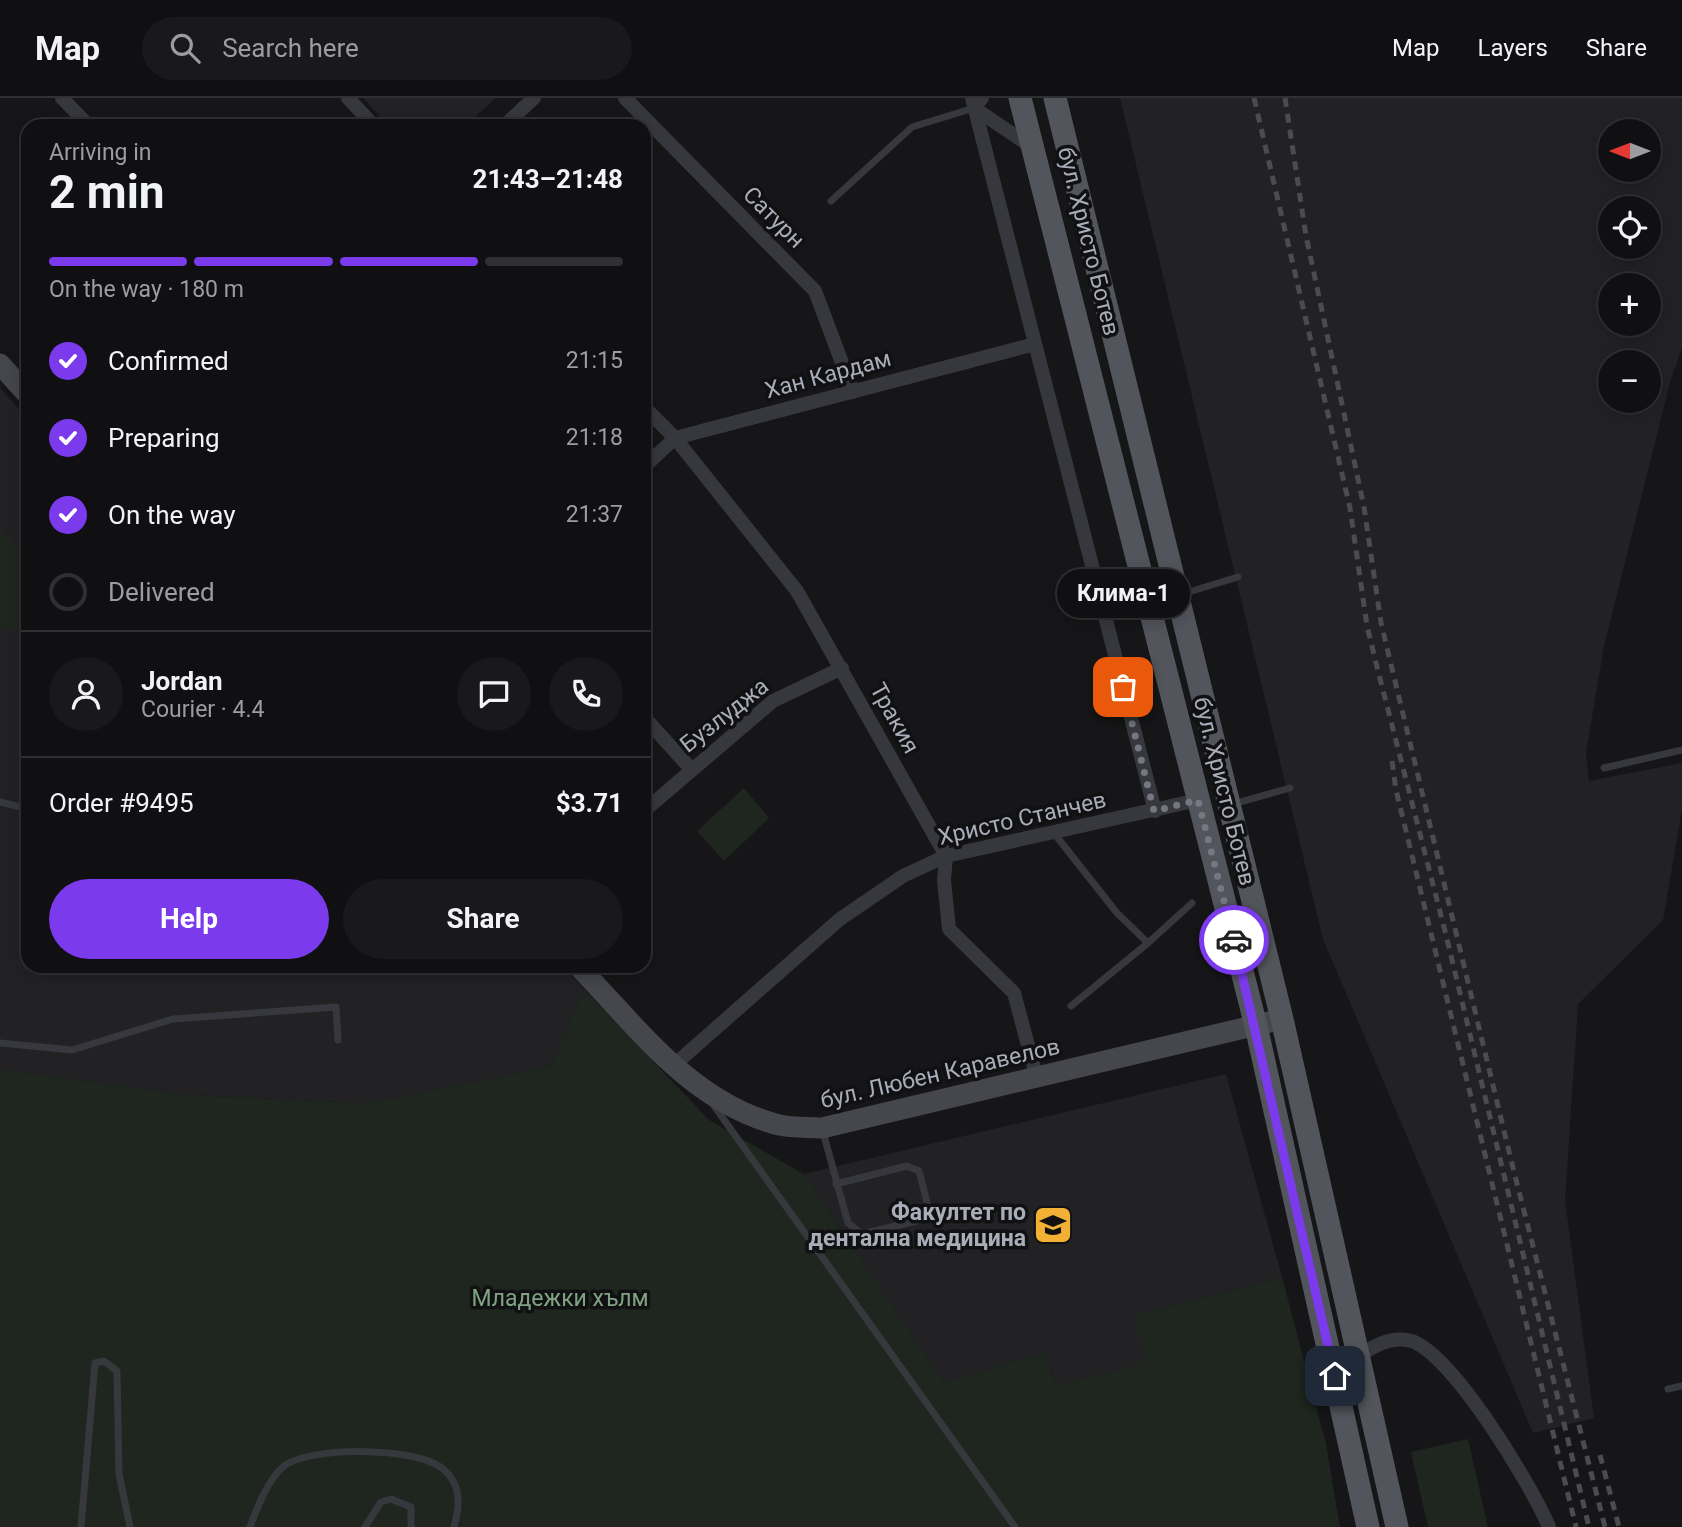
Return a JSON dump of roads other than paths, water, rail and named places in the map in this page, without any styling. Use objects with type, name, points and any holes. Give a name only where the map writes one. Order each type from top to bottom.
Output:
[{"type":"main road","name":"бул. Христо Ботев","points":[[1020,98],[1255,1026],[1368,1527]]},
{"type":"main road","name":"бул. Христо Ботев","points":[[1055,98],[1282,1019],[1397,1527]]},
{"type":"street","points":[[62,98],[82,119]]},
{"type":"street","points":[[348,98],[368,119]]},
{"type":"street","points":[[512,119],[534,98]]},
{"type":"street","name":"Сатурн","points":[[625,98],[646,119]]},
{"type":"street","points":[[976,101],[1154,811]]},
{"type":"street","name":"бул. Христо Ботев","points":[[976,101],[1032,147]]},
{"type":"street","name":"Сатурн","points":[[651,124],[815,291],[853,392]]},
{"type":"street","name":"Хан Кардам","points":[[651,460],[674,438],[1035,344]]},
{"type":"street","points":[[0,364],[21,387]]},
{"type":"street","name":"Тракия","points":[[651,414],[674,438],[797,591],[946,856]]},
{"type":"street","name":"Бузлуджа","points":[[651,805],[773,701],[842,668]]},
{"type":"street","points":[[651,725],[691,769]]},
{"type":"street","name":"Христо Станчев","points":[[674,1066],[840,919],[903,876],[946,856],[1198,800]]},
{"type":"street","points":[[946,856],[944,880],[949,929],[1014,993],[1037,1079]]},
{"type":"street","name":"бул. Любен Каравелов","points":[[585,973],[674,1066],[706,1093],[740,1112],[782,1126],[822,1128],[1282,1019]]},
{"type":"street","points":[[1357,1357],[1383,1341],[1408,1340],[1427,1348],[1467,1394],[1526,1480],[1549,1527]]},
{"type":"lane","points":[[831,201],[912,127],[976,101]]},
{"type":"lane","points":[[1176,596],[1238,577]]},
{"type":"lane","points":[[1604,768],[1682,750]]},
{"type":"lane","points":[[1228,806],[1290,788]]},
{"type":"lane","points":[[0,802],[21,807]]},
{"type":"lane","points":[[1052,832],[1117,913],[1148,943]]},
{"type":"lane","points":[[1071,1006],[1192,903]]},
{"type":"lane","points":[[0,1043],[72,1050],[173,1019],[336,1007],[338,1040]]},
{"type":"lane","points":[[706,1093],[1015,1527]]},
{"type":"lane","points":[[822,1128],[836,1184],[848,1223],[862,1234],[921,1220],[929,1210],[919,1171],[907,1166],[836,1184]]},
{"type":"lane","points":[[81,1527],[91,1439],[92,1371],[94,1363],[104,1361],[117,1371],[119,1474],[130,1527]]},
{"type":"lane","points":[[1668,1389],[1682,1386]]},
{"type":"lane","points":[[250,1527],[275,1477],[284,1467],[306,1458],[368,1451],[425,1460],[441,1468],[454,1483],[459,1494],[454,1527]]},
{"type":"lane","points":[[365,1527],[381,1502],[391,1499],[411,1507],[411,1527]]},
{"type":"railway","points":[[1254,98],[1350,508],[1367,626],[1445,931],[1589,1527]]},
{"type":"railway","points":[[1285,98],[1306,236],[1364,507],[1381,623],[1514,1172],[1605,1527]]},
{"type":"railway","points":[[1392,761],[1396,790],[1576,1527]]},
{"type":"railway","points":[[1600,1455],[1619,1527]]},
{"type":"place","name":"Клима-1","points":[[1123,687]]},
{"type":"place","name":"Факултет по дентална медицина","points":[[1053,1225]]},
{"type":"park label","name":"Младежки хълм","points":[[560,1298]]}]
